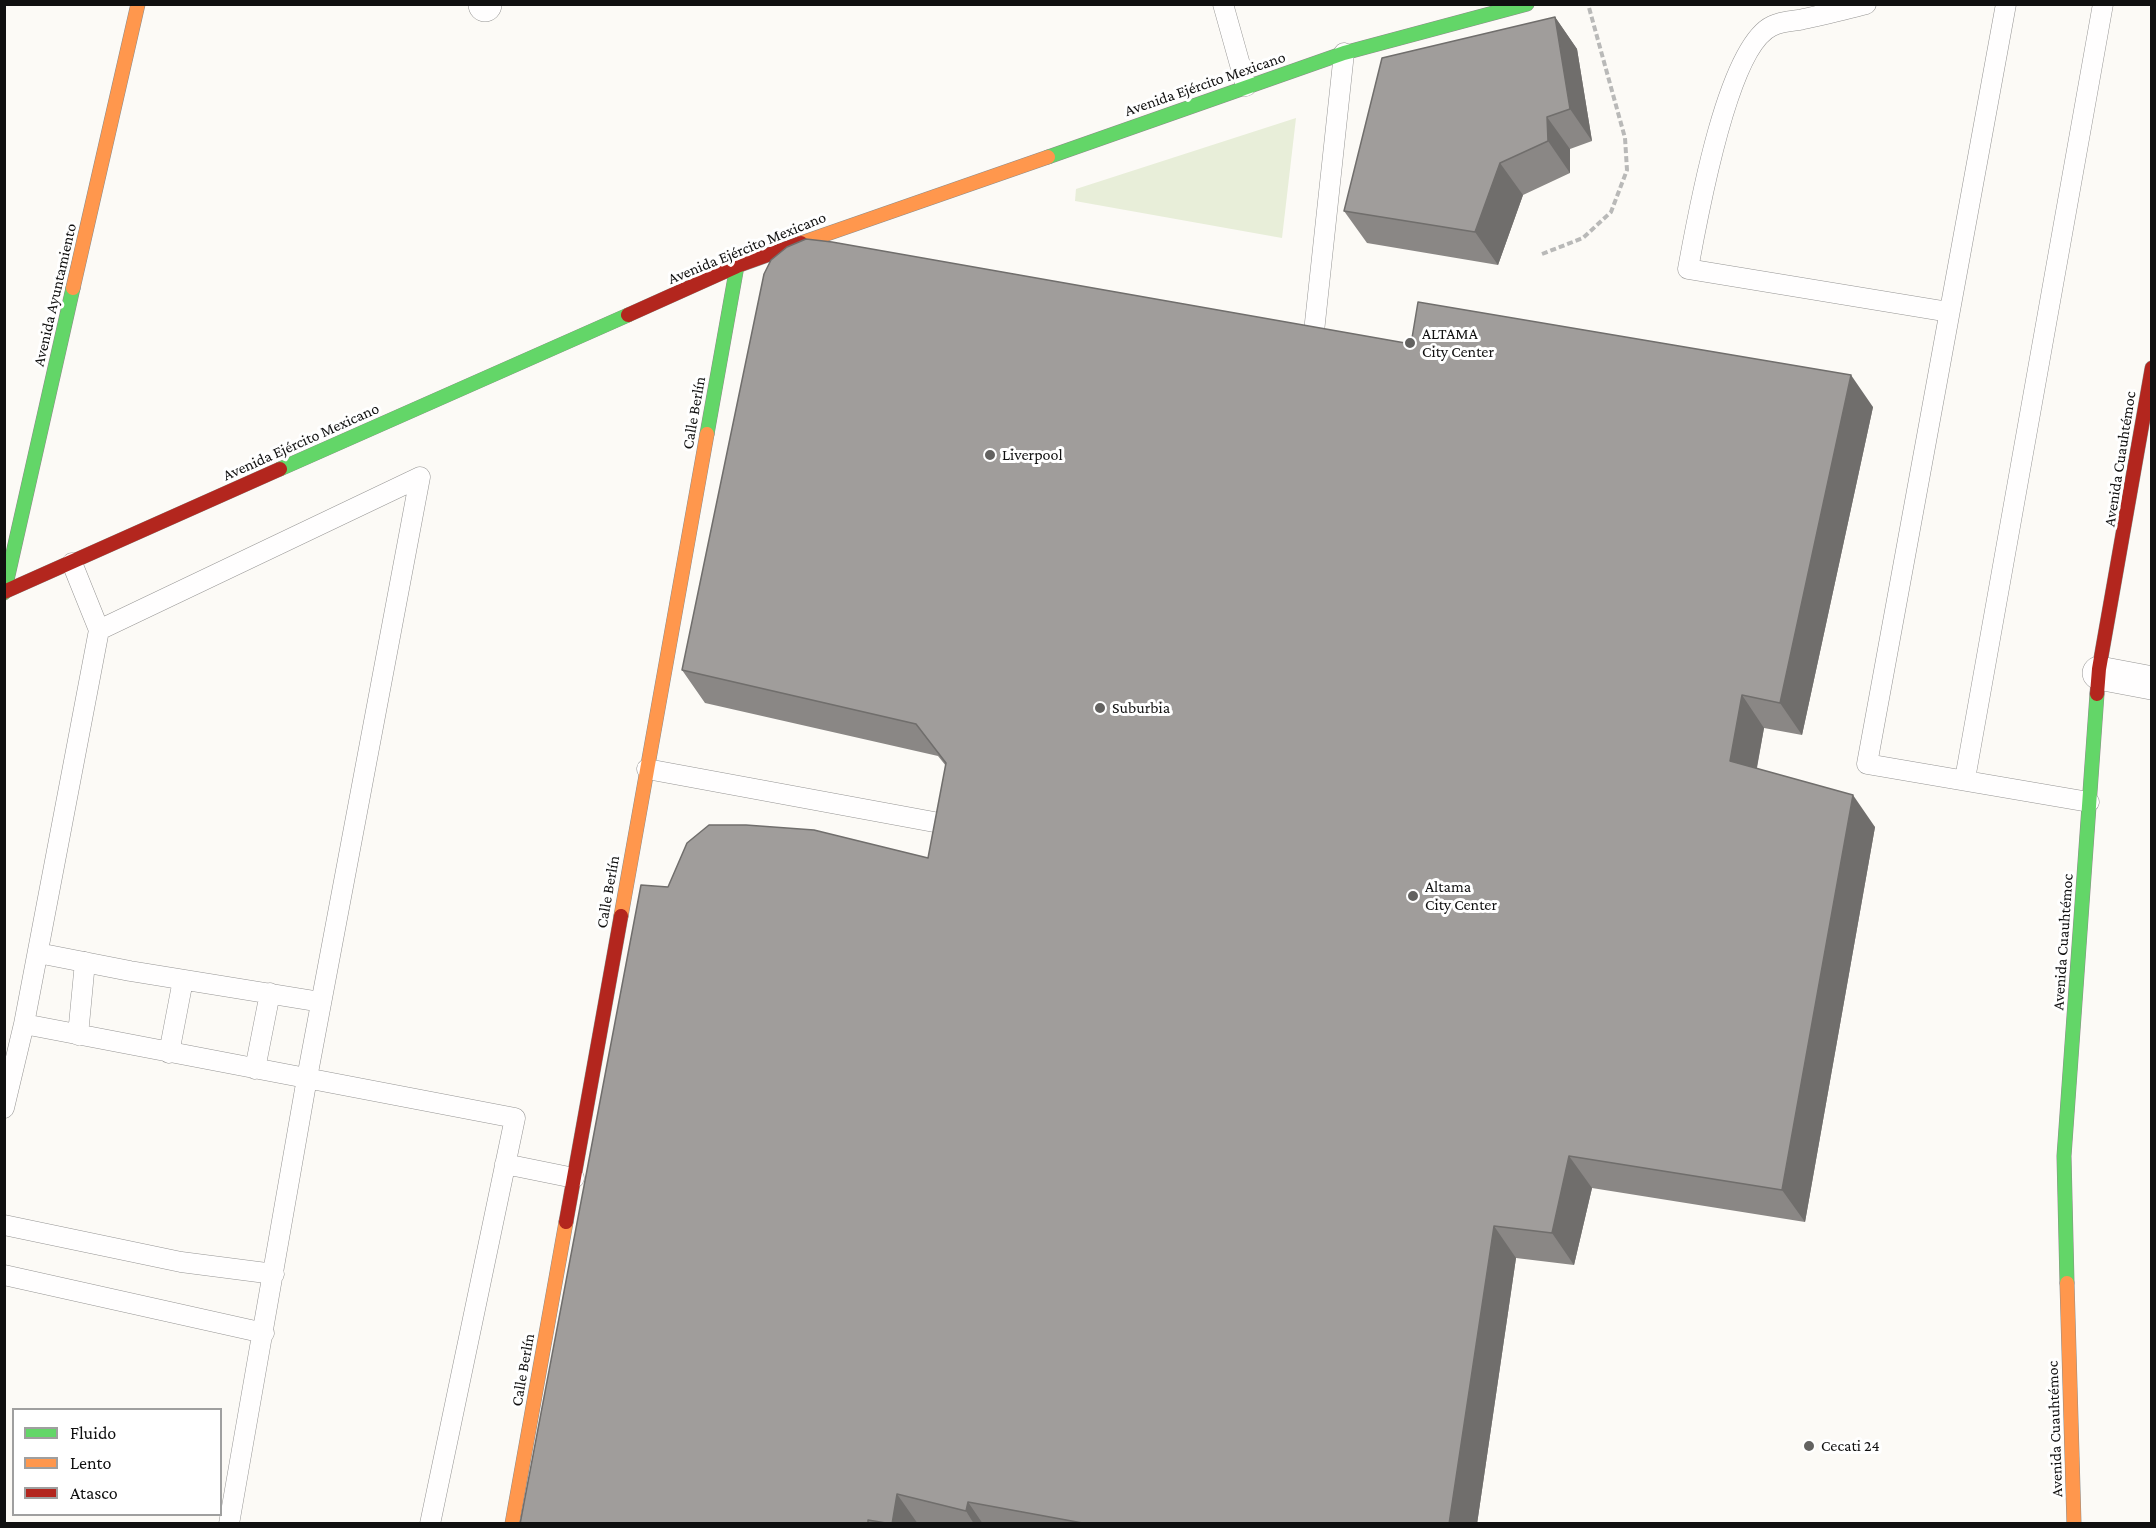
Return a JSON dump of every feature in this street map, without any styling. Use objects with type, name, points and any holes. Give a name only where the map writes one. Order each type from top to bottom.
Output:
[{"type":"street","name":"Avenida Ayuntamiento","points":[[5,592],[138,4]]},
{"type":"street","name":"Avenida Ejército Mexicano","points":[[5,592],[737,266],[1344,53],[1523,5]]},
{"type":"street","name":"Calle Berlín","points":[[512,1524],[737,266]]},
{"type":"street","name":"Avenida Cuauhtémoc","points":[[2074,1524],[2064,1156],[2099,672],[2151,368]]},
{"type":"street","points":[[2099,672],[2151,683]]},
{"type":"lane","points":[[1223,4],[1246,87]]},
{"type":"lane","points":[[1866,4],[1772,26],[1755,39],[1742,61],[1705,181],[1688,269],[1949,312]]},
{"type":"lane","points":[[2006,4],[1867,764],[2089,802]]},
{"type":"lane","points":[[1965,779],[2103,4]]},
{"type":"lane","points":[[1290,337],[1313,341],[1344,53]]},
{"type":"lane","points":[[802,242],[837,248]]},
{"type":"lane","points":[[99,630],[420,477],[307,1078],[229,1524]]},
{"type":"lane","points":[[4,1108],[24,1024],[99,630],[72,562]]},
{"type":"lane","points":[[647,769],[934,822]]},
{"type":"lane","points":[[38,953],[183,980],[321,1002]]},
{"type":"lane","points":[[78,1035],[85,962]]},
{"type":"lane","points":[[169,1053],[183,980]]},
{"type":"lane","points":[[255,1069],[270,993]]},
{"type":"lane","points":[[24,1024],[515,1118],[430,1524]]},
{"type":"lane","points":[[505,1164],[574,1178]]},
{"type":"lane","points":[[4,1225],[181,1262],[274,1274]]},
{"type":"lane","points":[[4,1275],[264,1332]]},
{"type":"path","points":[[1542,254],[1583,238],[1611,212],[1627,170],[1625,138],[1588,4]]},
{"type":"green space","points":[[1296,118],[1282,238],[1075,201],[1076,189]]},
{"type":"building","points":[[1555,17],[1570,109],[1547,117],[1548,141],[1500,163],[1475,232],[1344,211],[1382,58]]},
{"type":"building","name":"Altama City Center","points":[[806,239],[1411,344],[1418,302],[1851,375],[1780,703],[1742,695],[1730,761],[1853,795],[1782,1190],[1569,1156],[1552,1233],[1494,1226],[1449,1524],[1088,1524],[968,1502],[966,1511],[897,1494],[892,1524],[868,1520],[868,1524],[520,1524],[641,885],[668,887],[687,843],[709,825],[814,830],[928,858],[946,763],[916,724],[682,670],[764,274],[771,260],[787,247]]},
{"type":"traffic: fast","points":[[1048,157],[1344,53],[1527,4]]},
{"type":"traffic: fast","points":[[707,434],[737,266]]},
{"type":"traffic: fast","points":[[4,593],[73,288]]},
{"type":"traffic: fast","points":[[280,469],[628,315]]},
{"type":"traffic: fast","points":[[2067,1283],[2064,1156],[2097,694]]},
{"type":"traffic: slow","points":[[73,288],[138,4]]},
{"type":"traffic: slow","points":[[801,243],[1048,157]]},
{"type":"traffic: slow","points":[[621,916],[707,434]]},
{"type":"traffic: slow","points":[[512,1524],[566,1222]]},
{"type":"traffic: slow","points":[[2067,1283],[2074,1524]]},
{"type":"traffic: jam","points":[[628,315],[737,266],[801,243]]},
{"type":"traffic: jam","points":[[2097,694],[2099,669],[2152,368]]},
{"type":"traffic: jam","points":[[4,592],[280,469]]},
{"type":"traffic: jam","points":[[566,1222],[621,916]]},
{"type":"place","name":"ALTAMA City Center","points":[[1410,343]]},
{"type":"place","name":"Liverpool","points":[[990,455]]},
{"type":"place","name":"Suburbia","points":[[1100,708]]},
{"type":"place","name":"Altama City Center","points":[[1413,896]]},
{"type":"place","name":"Cecati 24","points":[[1809,1446]]}]
